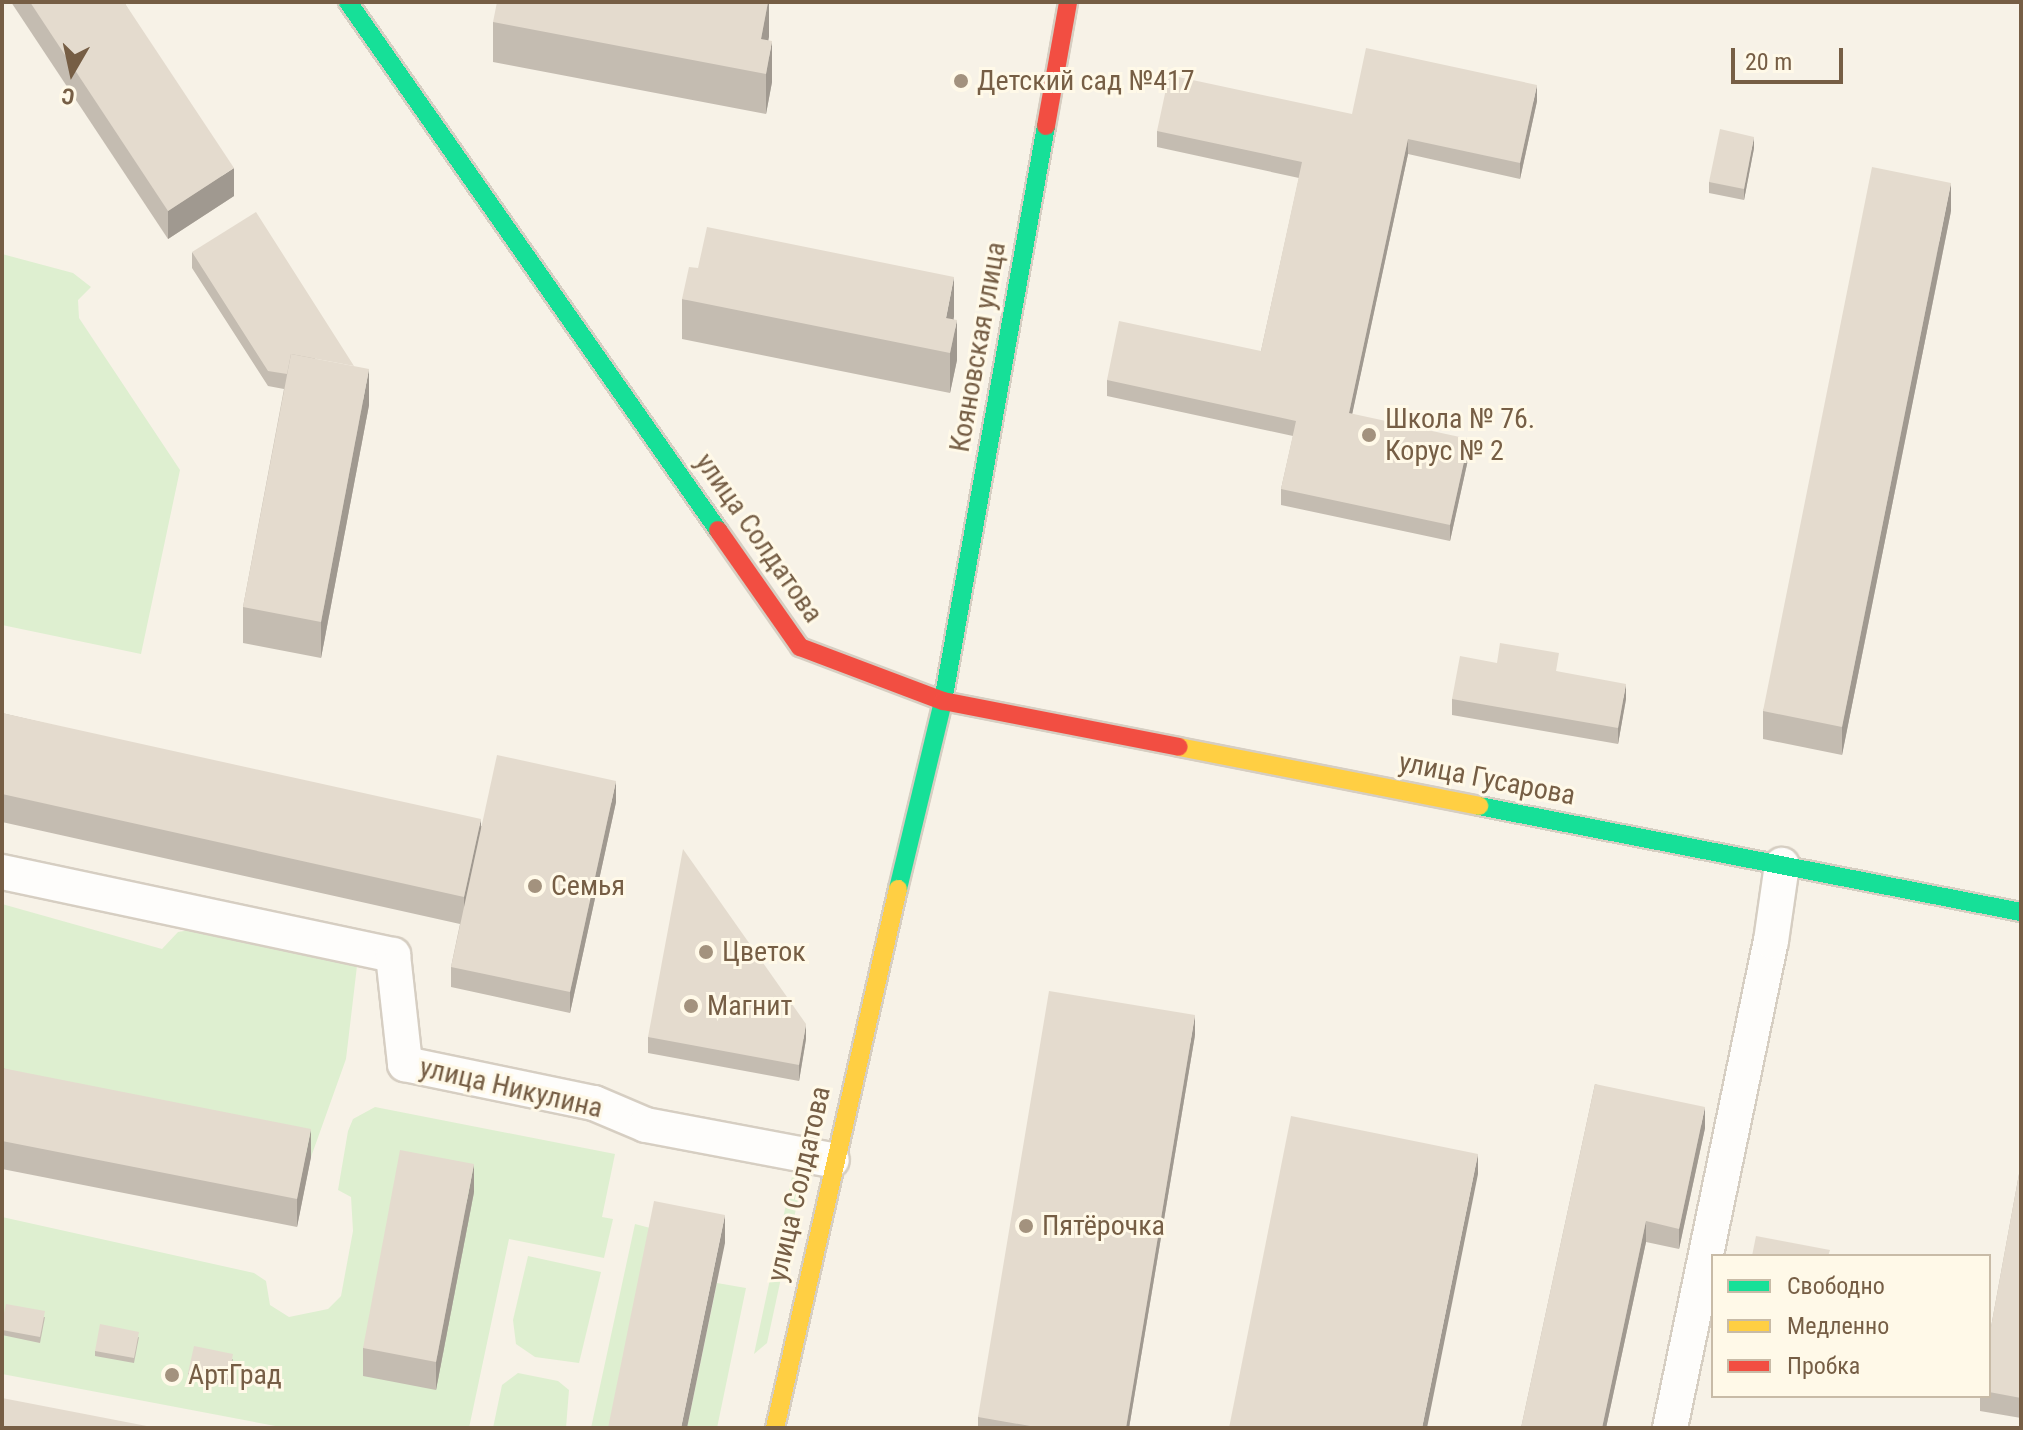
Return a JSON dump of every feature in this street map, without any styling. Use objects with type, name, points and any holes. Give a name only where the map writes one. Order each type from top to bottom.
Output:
[{"type":"street","name":"улица Солдатова","points":[[348,2],[800,647],[943,701],[832,1160],[775,1428]]},
{"type":"street","name":"Кояновская улица","points":[[943,701],[1068,2]]},
{"type":"street","name":"улица Гусарова","points":[[943,701],[2021,912]]},
{"type":"street","points":[[1670,1428],[1771,941],[1782,865]]},
{"type":"street","name":"улица Никулина","points":[[2,872],[393,955],[405,1064],[594,1103],[646,1125],[832,1160]]},
{"type":"green space","points":[[2,254],[73,273],[91,287],[78,300],[79,318],[180,470],[141,654],[2,625]]},
{"type":"green space","points":[[2,904],[162,949],[178,932],[202,928],[292,943],[357,966],[346,1059],[311,1157],[2,1096]]},
{"type":"green space","points":[[375,1107],[615,1154],[602,1217],[613,1219],[604,1258],[509,1239],[469,1428],[286,1428],[2,1374],[2,1217],[254,1273],[266,1281],[270,1305],[289,1317],[328,1309],[341,1296],[353,1231],[351,1197],[338,1190],[348,1131],[353,1119]]},
{"type":"green space","points":[[794,1167],[805,1167],[767,1343],[754,1354]]},
{"type":"green space","points":[[635,1224],[654,1229],[614,1428],[591,1428]]},
{"type":"green space","points":[[528,1256],[601,1272],[579,1363],[535,1357],[516,1344],[513,1320]]},
{"type":"green space","points":[[717,1283],[746,1288],[717,1428],[687,1428]]},
{"type":"green space","points":[[518,1373],[558,1381],[569,1390],[566,1428],[493,1428],[502,1385]]},
{"type":"building","points":[[30,2],[124,2],[234,168],[168,211]]},
{"type":"building","points":[[497,2],[768,2],[761,39],[772,41],[766,74],[493,22]]},
{"type":"building","points":[[1366,48],[1537,85],[1520,163],[1408,139],[1349,413],[1469,439],[1450,525],[1281,489],[1296,421],[1107,380],[1119,321],[1261,351],[1302,162],[1157,131],[1169,75],[1352,114]]},
{"type":"building","points":[[1720,129],[1754,137],[1744,189],[1709,182]]},
{"type":"building","points":[[1872,167],[1951,183],[1842,727],[1763,711]]},
{"type":"building","points":[[256,212],[354,366],[291,354],[287,374],[268,371],[192,252]]},
{"type":"building","points":[[707,227],[954,277],[946,318],[957,320],[950,353],[682,299],[689,267],[698,268]]},
{"type":"building","points":[[291,354],[369,369],[321,622],[243,607]]},
{"type":"building","points":[[1500,643],[1559,653],[1556,671],[1626,684],[1618,728],[1452,699],[1460,656],[1497,663]]},
{"type":"building","points":[[2,713],[481,819],[464,897],[2,794]]},
{"type":"building","name":"Семья","points":[[497,755],[616,781],[570,992],[451,967]]},
{"type":"building","name":"Цветок","points":[[683,849],[806,1024],[799,1065],[648,1037]]},
{"type":"building","points":[[1049,991],[1195,1015],[1126,1428],[1036,1428],[978,1417]]},
{"type":"building","points":[[2,1068],[311,1129],[297,1199],[2,1141]]},
{"type":"building","points":[[1595,1084],[1705,1107],[1679,1229],[1646,1221],[1602,1428],[1521,1428]]},
{"type":"building","points":[[1291,1116],[1478,1154],[1422,1428],[1229,1428]]},
{"type":"building","points":[[400,1150],[474,1164],[436,1362],[363,1348]]},
{"type":"building","points":[[2021,1163],[2021,1398],[1991,1392],[1991,1327]]},
{"type":"building","points":[[654,1201],[725,1215],[681,1428],[608,1428]]},
{"type":"building","points":[[1756,1236],[1830,1250],[1829,1254],[1752,1254]]},
{"type":"building","points":[[6,1304],[45,1311],[40,1337],[2,1330]]},
{"type":"building","points":[[100,1324],[139,1332],[134,1358],[95,1351]]},
{"type":"building","points":[[194,1346],[233,1354],[228,1380],[188,1373]]},
{"type":"building","points":[[2,1398],[157,1428],[2,1428]]},
{"type":"traffic: fast","points":[[348,2],[718,530]]},
{"type":"traffic: fast","points":[[898,889],[943,701],[1046,126]]},
{"type":"traffic: fast","points":[[1479,806],[2021,912]]},
{"type":"traffic: slow","points":[[1179,747],[1479,806]]},
{"type":"traffic: slow","points":[[775,1428],[898,889]]},
{"type":"traffic: jam","points":[[1046,126],[1068,2]]},
{"type":"traffic: jam","points":[[718,530],[800,647],[943,701],[1179,747]]},
{"type":"place","name":"Детский сад №417","points":[[961,81]]},
{"type":"place","name":"Школа № 76. Корус № 2","points":[[1369,435]]},
{"type":"place","name":"Семья","points":[[535,886]]},
{"type":"place","name":"Цветок","points":[[706,952]]},
{"type":"place","name":"Магнит","points":[[691,1006]]},
{"type":"place","name":"Пятёрочка","points":[[1026,1226]]},
{"type":"place","name":"АртГрад","points":[[172,1375]]}]
